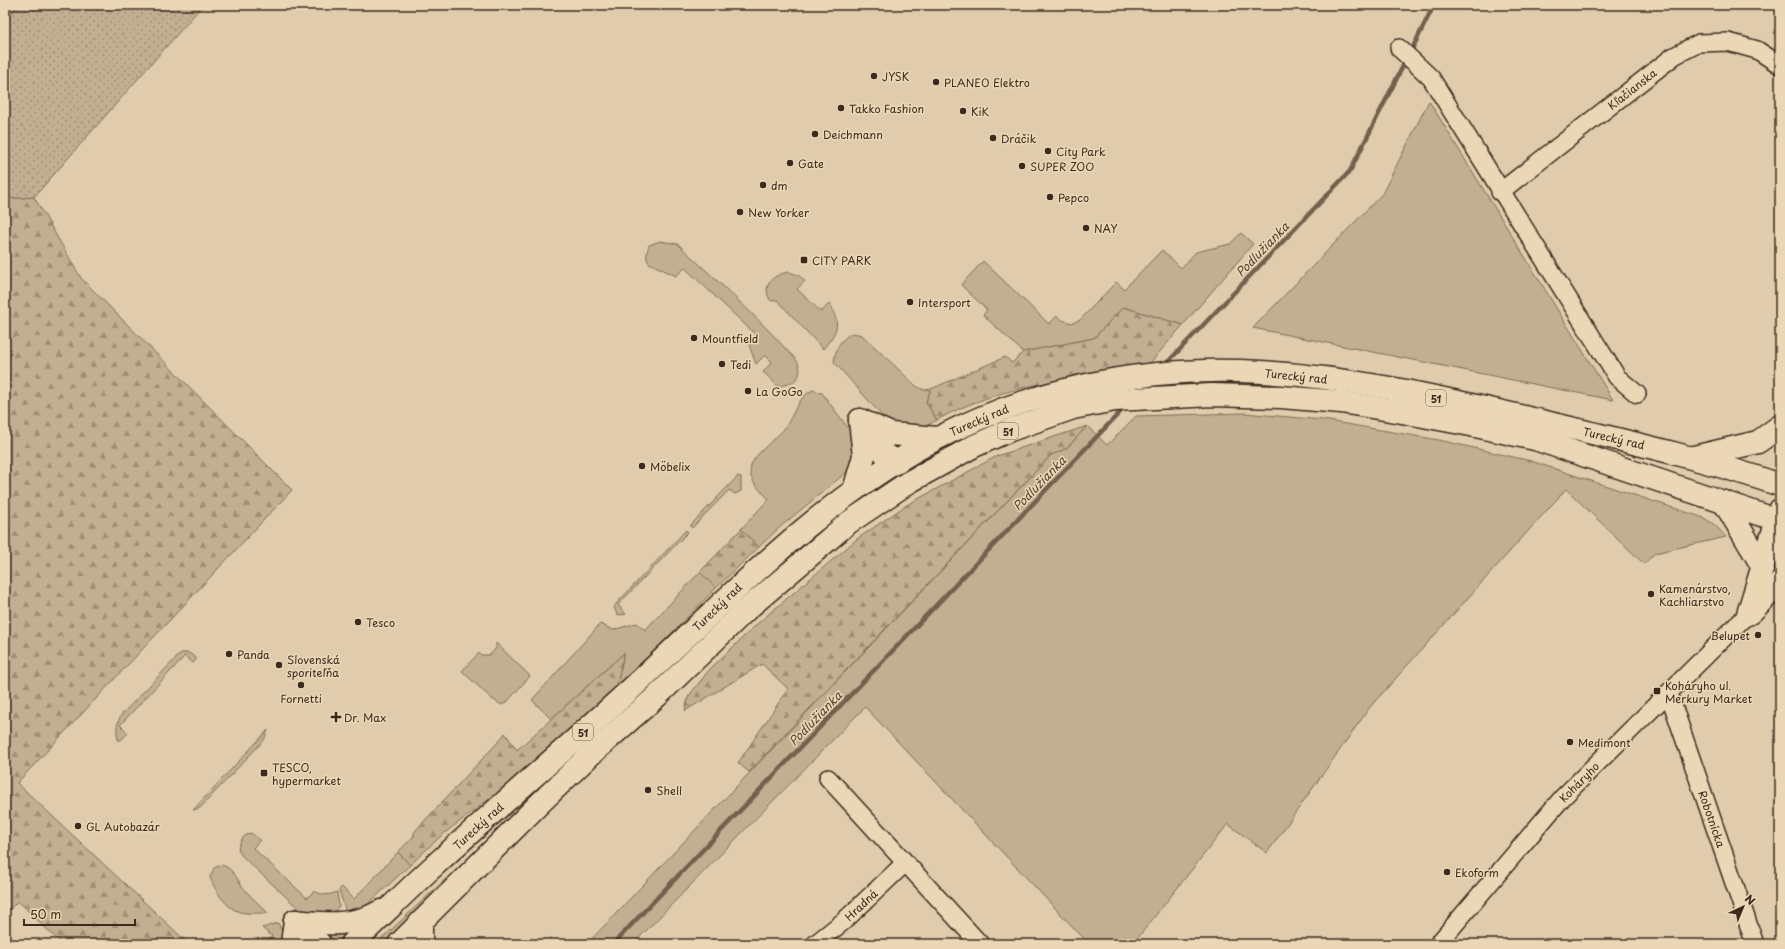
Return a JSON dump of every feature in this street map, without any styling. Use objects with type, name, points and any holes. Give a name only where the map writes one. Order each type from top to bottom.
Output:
[{"type":"main road","name":"Turecký rad","points":[[352,944],[394,903],[506,800],[632,688],[742,583],[815,521],[854,490],[937,438],[1001,410],[1033,399],[1103,380],[1176,373],[1245,371],[1336,380],[1391,389],[1503,412],[1691,458],[1780,484]]},
{"type":"main road","name":"Turecký rad","points":[[398,944],[590,755],[657,696],[746,610],[848,523],[909,482],[956,456],[1010,430],[1073,408],[1115,400],[1212,394],[1281,397],[1341,402],[1409,413],[1534,439],[1724,502],[1779,517]]},
{"type":"main road","points":[[860,420],[891,434],[937,438]]},
{"type":"main road","points":[[860,420],[886,455],[898,462]]},
{"type":"main road","points":[[854,490],[864,456],[860,420]]},
{"type":"main road","points":[[1691,458],[1758,442],[1780,426]]},
{"type":"main road","points":[[891,434],[895,444],[898,462],[909,482]]},
{"type":"main road","points":[[1724,502],[1763,567]]},
{"type":"main road","points":[[1748,614],[1779,517]]},
{"type":"main road","points":[[1748,614],[1780,583]]},
{"type":"main road","points":[[295,921],[325,924],[360,921],[394,903]]},
{"type":"main road","points":[[292,944],[295,921]]},
{"type":"main road","points":[[295,921],[320,944]]},
{"type":"main road","points":[[421,922],[421,944]]},
{"type":"street","name":"Kľačianska","points":[[1500,192],[1674,56],[1699,43],[1728,42],[1757,50],[1780,65]]},
{"type":"street","points":[[1399,48],[1431,78],[1500,192],[1617,377],[1637,394]]},
{"type":"street","name":"Koháryho","points":[[1438,944],[1563,798],[1748,614]]},
{"type":"street","name":"Robotnícka","points":[[1669,694],[1755,944]]},
{"type":"street","points":[[828,778],[980,944]]},
{"type":"street","name":"Hradná","points":[[815,944],[844,921],[905,863]]},
{"type":"green space","points":[[5,5],[18,5],[5,22]]},
{"type":"green space","points":[[18,5],[203,5],[34,197],[5,199],[5,22]]},
{"type":"green space","points":[[1429,101],[1613,400],[1253,328],[1382,194]]},
{"type":"green space","points":[[34,197],[81,278],[292,490],[17,783],[189,944],[62,944],[18,901],[5,914],[5,199]]},
{"type":"green space","points":[[1241,233],[1253,244],[1183,325],[1123,307],[1094,338],[1023,352],[983,315],[987,310],[961,285],[983,261],[1049,324],[1057,316],[1062,320],[1072,323],[1080,320],[1116,282],[1124,289],[1162,250],[1181,268],[1196,252],[1230,244]]},
{"type":"green space","points":[[660,241],[678,244],[772,334],[798,363],[800,373],[795,380],[791,383],[778,386],[763,372],[772,362],[765,355],[756,364],[749,345],[757,336],[685,268],[676,276],[649,263],[647,252],[649,245]]},
{"type":"green space","points":[[789,272],[798,275],[805,281],[797,289],[821,312],[829,304],[833,311],[837,323],[836,328],[832,338],[823,349],[777,300],[771,301],[768,295],[767,290],[770,281],[778,275]]},
{"type":"green space","points":[[1123,307],[1183,325],[1146,368],[1066,379],[1013,390],[961,408],[937,420],[926,402],[931,389],[1005,357],[1012,363],[1023,352],[1094,338]]},
{"type":"green space","points":[[853,333],[862,335],[916,386],[924,390],[931,389],[926,402],[937,420],[919,430],[890,422],[885,419],[834,362],[839,345],[848,335]]},
{"type":"green space","points":[[813,390],[822,393],[851,432],[854,466],[779,528],[759,547],[741,529],[769,499],[755,484],[751,476],[751,466],[756,457],[784,429],[803,397]]},
{"type":"green space","points":[[1244,413],[1323,420],[1439,440],[1531,461],[1704,518],[1715,525],[1726,537],[1655,553],[1644,564],[1566,489],[1370,707],[1267,853],[1228,824],[1133,944],[1089,944],[865,707],[633,944],[587,944],[1051,455],[1067,448],[1087,426],[1107,445],[1136,416]]},
{"type":"green space","points":[[1087,426],[1067,448],[1051,455],[749,772],[738,763],[788,689],[762,664],[685,711],[688,697],[710,669],[757,624],[857,539],[905,506],[997,456]]},
{"type":"green space","points":[[738,476],[741,477],[741,491],[735,494],[729,490],[692,528],[690,526]]},
{"type":"green space","points":[[741,529],[759,547],[716,588],[700,572]]},
{"type":"green space","points":[[686,530],[688,532],[618,605],[626,614],[617,614],[614,608],[616,604]]},
{"type":"green space","points":[[700,572],[716,588],[616,690],[624,653],[551,719],[532,700],[600,624],[613,630],[637,623],[645,630]]},
{"type":"green space","points":[[496,643],[530,676],[507,702],[502,705],[492,699],[462,671],[479,653],[481,655],[490,655],[496,648]]},
{"type":"green space","points":[[181,653],[189,653],[196,658],[196,660],[193,663],[185,656],[120,725],[128,733],[121,740],[118,740],[117,727],[122,714]]},
{"type":"green space","points":[[624,653],[616,690],[517,778],[442,835],[410,865],[398,852],[413,837],[415,831],[505,733],[517,750]]},
{"type":"green space","points":[[268,730],[264,740],[200,808],[193,810]]},
{"type":"green space","points":[[251,833],[260,840],[253,848],[307,898],[314,891],[325,894],[337,892],[339,906],[334,915],[306,913],[299,909],[242,856],[238,849],[240,843],[244,837]]},
{"type":"green space","points":[[398,852],[410,865],[368,904],[360,909],[344,915],[345,909],[339,890],[342,887],[354,899]]},
{"type":"green space","points":[[221,865],[233,872],[243,888],[268,913],[240,912],[230,907],[226,903],[218,893],[210,877],[214,868]]},
{"type":"green space","points":[[452,873],[454,875],[386,944],[376,944]]},
{"type":"green space","points":[[278,923],[283,933],[284,944],[265,944],[272,936],[262,928]]},
{"type":"green space","points":[[352,931],[338,943],[325,932]]},
{"type":"waterway","name":"Podlužianka","points":[[1410,53],[1434,5]]},
{"type":"waterway","name":"Podlužianka","points":[[1165,365],[1350,171],[1406,60]]},
{"type":"waterway","name":"Podlužianka","points":[[613,944],[1125,407]]},
{"type":"place","name":"JYSK","points":[[874,76]]},
{"type":"place","name":"PLANEO Elektro","points":[[936,82]]},
{"type":"place","name":"Takko Fashion","points":[[841,108]]},
{"type":"place","name":"KiK","points":[[963,111]]},
{"type":"place","name":"Deichmann","points":[[815,134]]},
{"type":"place","name":"Dráčik","points":[[993,138]]},
{"type":"place","name":"City Park","points":[[1048,151]]},
{"type":"place","name":"Gate","points":[[790,163]]},
{"type":"place","name":"SUPER ZOO","points":[[1022,166]]},
{"type":"place","name":"dm","points":[[763,185]]},
{"type":"place","name":"Pepco","points":[[1050,197]]},
{"type":"place","name":"New Yorker","points":[[740,212]]},
{"type":"place","name":"NAY","points":[[1086,228]]},
{"type":"place","name":"CITY PARK","points":[[804,260]]},
{"type":"place","name":"Intersport","points":[[910,302]]},
{"type":"place","name":"Mountfield","points":[[694,338]]},
{"type":"place","name":"Tedi","points":[[722,364]]},
{"type":"place","name":"La GoGo","points":[[748,391]]},
{"type":"place","name":"Möbelix","points":[[642,466]]},
{"type":"place","name":"Kamenárstvo, Kachliarstvo","points":[[1651,594]]},
{"type":"place","name":"Tesco","points":[[358,622]]},
{"type":"place","name":"Belupet","points":[[1758,635]]},
{"type":"place","name":"Panda","points":[[229,654]]},
{"type":"place","name":"Slovenská sporiteľňa","points":[[279,665]]},
{"type":"place","name":"Fornetti","points":[[301,685]]},
{"type":"place","name":"Koháryho ul. Merkury Market","points":[[1657,691]]},
{"type":"place","name":"Dr. Max","points":[[336,717]]},
{"type":"place","name":"Medimont","points":[[1570,742]]},
{"type":"place","name":"TESCO, hypermarket","points":[[264,773]]},
{"type":"place","name":"Shell","points":[[648,790]]},
{"type":"place","name":"GL Autobazár","points":[[78,826]]},
{"type":"place","name":"Ekoform","points":[[1447,872]]}]
